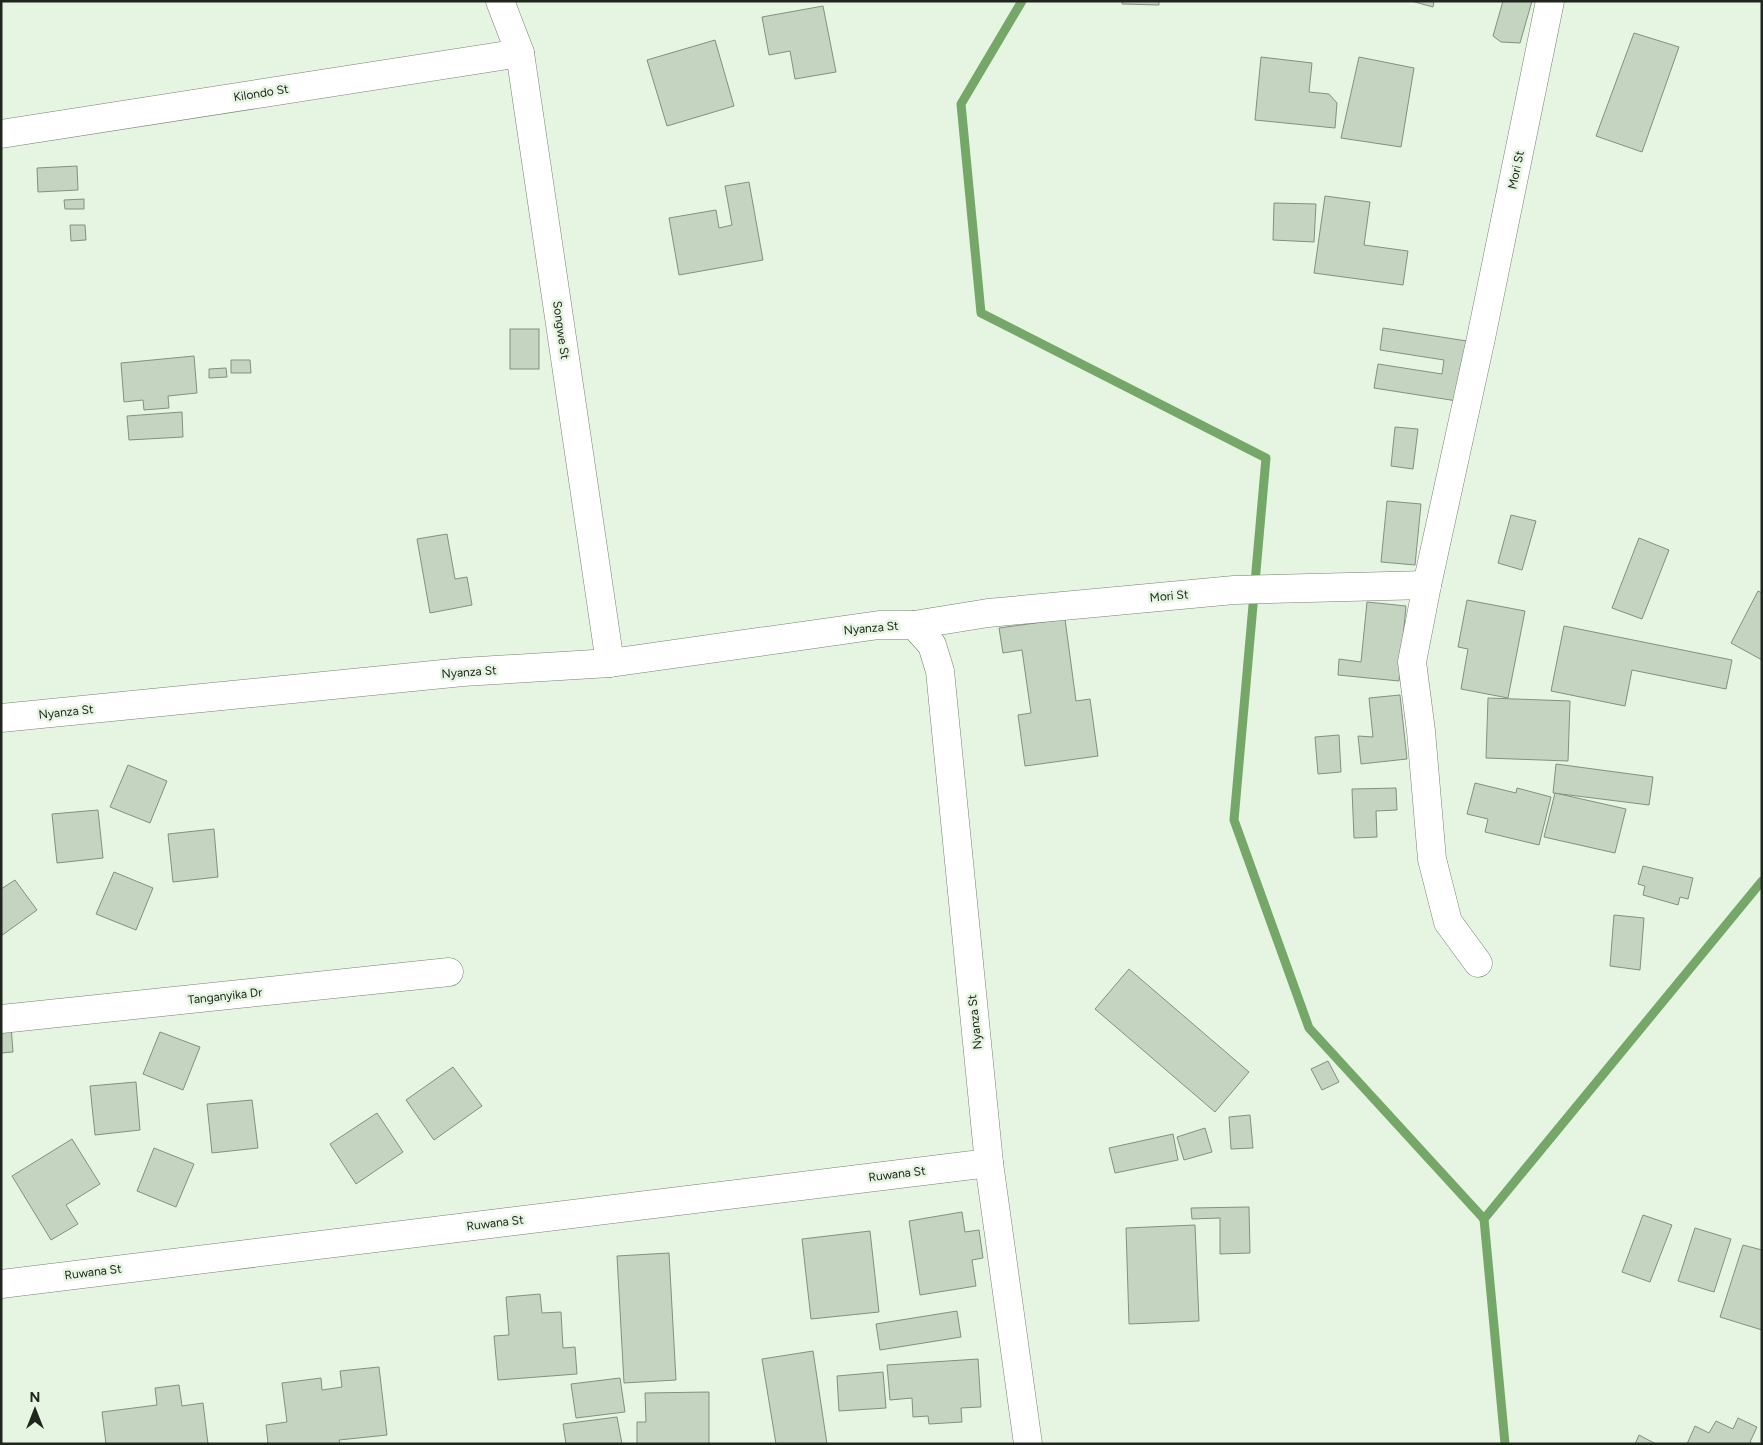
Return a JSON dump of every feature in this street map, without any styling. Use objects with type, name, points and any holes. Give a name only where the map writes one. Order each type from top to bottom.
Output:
[{"type":"street","name":"Songwe St","points":[[500,1],[520,53],[610,663]]},
{"type":"street","name":"Mori St","points":[[1478,963],[1448,922],[1432,859],[1421,731],[1412,662],[1550,1]]},
{"type":"street","name":"Kilondo St","points":[[1,134],[520,53]]},
{"type":"street","name":"Mori St","points":[[914,625],[988,613],[1234,590],[1427,585]]},
{"type":"street","name":"Nyanza St","points":[[1,718],[454,673],[610,663],[879,625],[914,625],[932,646],[940,671],[989,1163],[1028,1444]]},
{"type":"street","name":"Tanganyika Dr","points":[[1,1019],[450,972]]},
{"type":"street","name":"Ruwana St","points":[[1,1284],[989,1163]]},
{"type":"building","points":[[1122,1],[1159,1],[1159,5],[1122,4]]},
{"type":"building","points":[[1411,1],[1434,1],[1433,7]]},
{"type":"building","points":[[1503,1],[1532,1],[1520,43],[1501,42],[1493,36]]},
{"type":"building","points":[[823,6],[836,72],[795,79],[790,51],[769,55],[762,17]]},
{"type":"building","points":[[1634,33],[1679,47],[1642,152],[1596,136]]},
{"type":"building","points":[[715,40],[734,106],[667,126],[647,60]]},
{"type":"building","points":[[1261,57],[1312,63],[1309,92],[1329,94],[1337,103],[1335,128],[1255,120]]},
{"type":"building","points":[[1359,57],[1414,68],[1401,147],[1341,138]]},
{"type":"building","points":[[77,166],[78,190],[38,192],[37,168]]},
{"type":"building","points":[[749,182],[763,260],[679,275],[669,218],[716,210],[719,228],[732,225],[725,186]]},
{"type":"building","points":[[1325,196],[1370,202],[1364,245],[1408,251],[1403,285],[1314,273]]},
{"type":"building","points":[[84,199],[84,209],[65,209],[64,200]]},
{"type":"building","points":[[1274,203],[1316,204],[1314,242],[1273,240]]},
{"type":"building","points":[[70,225],[85,225],[86,240],[71,241]]},
{"type":"building","points":[[1383,328],[1467,341],[1457,401],[1374,388],[1378,364],[1442,374],[1444,360],[1380,350]]},
{"type":"building","points":[[510,329],[539,329],[539,369],[510,369]]},
{"type":"building","points":[[194,356],[197,393],[168,396],[169,408],[144,410],[143,400],[124,402],[121,363]]},
{"type":"building","points":[[231,360],[250,360],[251,373],[231,373]]},
{"type":"building","points":[[226,368],[227,377],[209,378],[209,369]]},
{"type":"building","points":[[182,412],[183,437],[129,440],[127,416]]},
{"type":"building","points":[[1395,427],[1418,429],[1413,469],[1391,466]]},
{"type":"building","points":[[1387,501],[1421,504],[1415,565],[1381,562]]},
{"type":"building","points":[[1511,515],[1536,521],[1522,570],[1498,563]]},
{"type":"building","points":[[447,534],[455,579],[467,577],[472,605],[430,613],[417,539]]},
{"type":"building","points":[[1639,538],[1669,550],[1642,619],[1612,608]]},
{"type":"building","points":[[1758,591],[1762,593],[1762,660],[1731,643]]},
{"type":"building","points":[[1467,600],[1525,611],[1508,698],[1461,689],[1468,649],[1458,647]]},
{"type":"building","points":[[1367,602],[1406,606],[1399,681],[1338,675],[1339,659],[1361,662]]},
{"type":"building","points":[[1065,619],[1076,701],[1090,699],[1098,756],[1025,766],[1018,715],[1031,713],[1022,650],[1003,653],[999,628]]},
{"type":"building","points":[[1564,626],[1732,660],[1726,689],[1632,670],[1625,706],[1551,691]]},
{"type":"building","points":[[1400,695],[1407,759],[1361,764],[1358,736],[1373,737],[1369,698]]},
{"type":"building","points":[[1488,698],[1570,701],[1568,761],[1486,758]]},
{"type":"building","points":[[1339,735],[1341,772],[1318,774],[1315,737]]},
{"type":"building","points":[[1556,764],[1653,777],[1649,805],[1553,793]]},
{"type":"building","points":[[128,765],[167,781],[150,823],[110,807]]},
{"type":"building","points":[[1475,783],[1516,793],[1517,788],[1551,797],[1539,845],[1485,832],[1488,819],[1467,814]]},
{"type":"building","points":[[1396,788],[1397,810],[1376,811],[1377,837],[1354,838],[1352,789]]},
{"type":"building","points":[[1555,793],[1626,809],[1615,853],[1544,837]]},
{"type":"building","points":[[98,810],[103,858],[57,863],[52,814]]},
{"type":"building","points":[[214,829],[218,877],[173,882],[168,834]]},
{"type":"building","points":[[1643,866],[1693,878],[1688,899],[1680,897],[1678,905],[1643,895],[1645,886],[1638,884]]},
{"type":"building","points":[[114,872],[153,888],[136,930],[96,914]]},
{"type":"building","points":[[15,880],[37,910],[1,936],[1,889]]},
{"type":"building","points":[[1614,915],[1644,918],[1640,970],[1610,966]]},
{"type":"building","points":[[1129,969],[1249,1072],[1215,1112],[1095,1009]]},
{"type":"building","points":[[1,1026],[11,1026],[13,1052],[1,1053]]},
{"type":"building","points":[[160,1032],[200,1047],[183,1090],[143,1074]]},
{"type":"building","points":[[1328,1061],[1339,1082],[1322,1090],[1311,1069]]},
{"type":"building","points":[[453,1067],[482,1106],[434,1140],[406,1100]]},
{"type":"building","points":[[136,1082],[140,1130],[95,1135],[90,1086]]},
{"type":"building","points":[[252,1100],[258,1148],[212,1153],[207,1104]]},
{"type":"building","points":[[377,1113],[403,1152],[356,1184],[330,1144]]},
{"type":"building","points":[[1250,1115],[1253,1148],[1231,1149],[1229,1117]]},
{"type":"building","points":[[1205,1128],[1212,1152],[1184,1160],[1177,1137]]},
{"type":"building","points":[[1173,1134],[1178,1160],[1115,1173],[1109,1148]]},
{"type":"building","points":[[72,1139],[100,1184],[66,1205],[78,1224],[51,1240],[12,1176]]},
{"type":"building","points":[[154,1148],[194,1164],[176,1207],[137,1191]]},
{"type":"building","points":[[1249,1207],[1250,1253],[1220,1254],[1220,1218],[1192,1219],[1191,1208]]},
{"type":"building","points":[[962,1212],[965,1232],[979,1230],[983,1258],[972,1260],[976,1286],[920,1295],[909,1221]]},
{"type":"building","points":[[1643,1215],[1672,1225],[1650,1282],[1622,1272]]},
{"type":"building","points":[[1195,1225],[1199,1321],[1129,1324],[1126,1228]]},
{"type":"building","points":[[1695,1228],[1731,1239],[1714,1292],[1678,1281]]},
{"type":"building","points":[[870,1231],[879,1312],[811,1319],[802,1239]]},
{"type":"building","points":[[1743,1245],[1762,1250],[1762,1330],[1720,1317]]},
{"type":"building","points":[[669,1253],[676,1380],[624,1383],[617,1256]]},
{"type":"building","points":[[540,1294],[542,1313],[561,1312],[563,1348],[575,1347],[577,1374],[498,1380],[494,1336],[509,1335],[506,1297]]},
{"type":"building","points":[[957,1311],[961,1337],[880,1350],[876,1324]]},
{"type":"building","points":[[813,1351],[827,1444],[776,1444],[762,1359]]},
{"type":"building","points":[[978,1359],[981,1407],[961,1408],[962,1422],[929,1424],[928,1416],[913,1417],[912,1398],[890,1400],[887,1365]]},
{"type":"building","points":[[379,1367],[387,1435],[339,1440],[340,1444],[264,1444],[268,1443],[266,1425],[287,1422],[282,1383],[321,1378],[322,1390],[342,1387],[340,1371]]},
{"type":"building","points":[[883,1372],[886,1408],[839,1411],[837,1376]]},
{"type":"building","points":[[620,1378],[625,1412],[576,1418],[571,1384]]},
{"type":"building","points":[[179,1385],[182,1406],[203,1403],[208,1444],[106,1444],[102,1412],[157,1405],[155,1388]]},
{"type":"building","points":[[709,1392],[709,1444],[637,1444],[637,1422],[646,1422],[645,1393]]},
{"type":"building","points":[[617,1417],[622,1444],[566,1444],[563,1424]]},
{"type":"building","points":[[1738,1418],[1757,1427],[1750,1442],[1754,1444],[1687,1444],[1695,1426],[1709,1433],[1716,1421],[1733,1429]]},
{"type":"building","points":[[1639,1435],[1656,1444],[1635,1444]]},
{"type":"waterway","points":[[1022,1],[961,104],[981,313],[1266,458],[1234,820],[1309,1028],[1484,1219]]},
{"type":"waterway","points":[[1505,1444],[1484,1219],[1762,881]]}]
